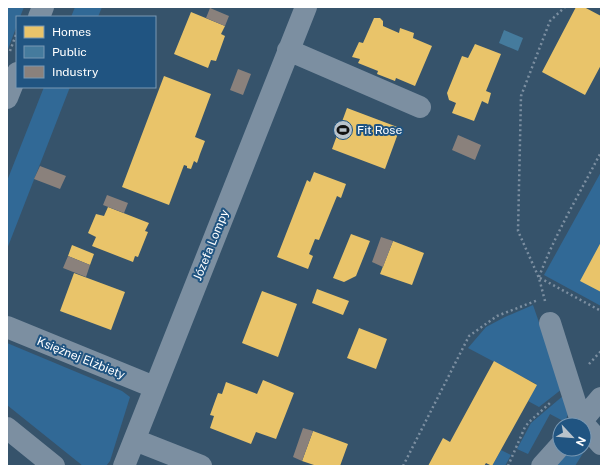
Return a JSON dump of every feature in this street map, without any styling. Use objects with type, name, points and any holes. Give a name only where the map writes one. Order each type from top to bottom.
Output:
[{"type":"street","name":"Józefa Lompy","points":[[124,466],[154,387],[306,7]]},
{"type":"street","points":[[288,50],[420,107]]},
{"type":"street","points":[[7,98],[16,76]]},
{"type":"street","points":[[550,323],[577,417]]},
{"type":"street","name":"Księżnej Elżbiety","points":[[7,327],[154,387]]},
{"type":"street","points":[[584,417],[601,398]]},
{"type":"street","points":[[7,428],[54,466]]},
{"type":"street","points":[[592,435],[601,444]]},
{"type":"street","points":[[134,440],[201,466]]},
{"type":"street","points":[[542,466],[552,455]]},
{"type":"path","points":[[565,7],[550,21],[521,96],[518,231],[539,278],[601,311]]},
{"type":"path","points":[[10,52],[16,35]]},
{"type":"path","points":[[539,278],[560,231],[601,152]]},
{"type":"path","points":[[404,466],[469,336],[497,316],[544,298]]},
{"type":"shaded area","points":[[7,7],[24,7],[20,16],[16,16],[16,28],[7,52]]},
{"type":"shaded area","points":[[75,7],[102,7],[98,16],[71,16]]},
{"type":"shaded area","points":[[44,88],[70,88],[7,249],[7,181]]},
{"type":"shaded area","points":[[601,172],[601,306],[544,275]]},
{"type":"shaded area","points":[[533,305],[562,389],[539,407],[528,401],[536,384],[468,348],[486,327]]},
{"type":"shaded area","points":[[7,343],[122,391],[130,397],[110,461],[106,466],[83,466],[7,405]]},
{"type":"shaded area","points":[[564,395],[568,414],[567,417],[556,417],[550,414],[528,454],[517,449],[531,423]]},
{"type":"shaded area","points":[[501,450],[511,455],[505,466],[492,466]]},
{"type":"shaded area","points":[[561,457],[581,457],[575,466],[553,466]]},
{"type":"building: Homes","points":[[576,7],[584,7],[601,16],[601,65],[585,95],[542,72]]},
{"type":"building: Homes","points":[[191,12],[225,26],[221,34],[225,36],[216,61],[211,60],[208,68],[174,54]]},
{"type":"building: Homes","points":[[374,18],[380,18],[383,21],[383,26],[399,33],[400,28],[414,33],[413,38],[432,46],[415,86],[396,78],[395,81],[377,74],[378,71],[358,63],[360,59],[352,57],[359,42],[363,43]]},
{"type":"building: Homes","points":[[475,44],[501,54],[486,91],[491,93],[488,104],[482,101],[474,121],[452,113],[456,103],[449,100],[447,93],[462,56],[468,58]]},
{"type":"building: Homes","points":[[164,76],[211,94],[195,137],[205,141],[197,163],[194,161],[191,169],[184,165],[169,205],[122,187]]},
{"type":"building: Homes","points":[[347,108],[400,128],[385,169],[332,149]]},
{"type":"building: Homes","points":[[314,172],[346,184],[341,198],[337,196],[319,240],[315,239],[309,254],[313,256],[308,269],[277,257],[307,180],[310,182]]},
{"type":"building: Homes","points":[[108,207],[149,223],[145,231],[148,232],[138,257],[135,256],[133,262],[92,246],[96,237],[88,233],[96,214],[104,216]]},
{"type":"building: Homes","points":[[351,234],[370,241],[356,276],[344,282],[333,278]]},
{"type":"building: Homes","points":[[393,241],[424,253],[412,285],[380,274]]},
{"type":"building: Homes","points":[[601,242],[601,292],[580,281]]},
{"type":"building: Homes","points":[[72,245],[94,254],[90,265],[68,256]]},
{"type":"building: Homes","points":[[74,273],[125,292],[111,330],[60,311]]},
{"type":"building: Homes","points":[[317,289],[349,301],[343,315],[312,303]]},
{"type":"building: Homes","points":[[262,291],[297,304],[278,357],[242,343]]},
{"type":"building: Homes","points":[[359,328],[387,339],[376,369],[347,358]]},
{"type":"building: Homes","points":[[494,361],[537,385],[492,466],[486,463],[484,466],[428,466],[443,438],[450,442]]},
{"type":"building: Homes","points":[[263,380],[294,393],[276,439],[256,432],[251,444],[210,428],[214,416],[210,415],[218,393],[222,394],[226,382],[257,394]]},
{"type":"building: Homes","points":[[313,431],[348,444],[340,466],[317,466],[302,461]]},
{"type":"building: Public","points":[[504,30],[523,38],[518,51],[499,43]]},
{"type":"building: Industry","points":[[210,8],[229,16],[225,26],[206,18]]},
{"type":"building: Industry","points":[[238,69],[251,74],[243,95],[230,90]]},
{"type":"building: Industry","points":[[458,135],[481,145],[475,160],[452,150]]},
{"type":"building: Industry","points":[[40,166],[66,176],[60,189],[34,179]]},
{"type":"building: Industry","points":[[107,195],[128,203],[124,213],[103,205]]},
{"type":"building: Industry","points":[[381,237],[393,241],[383,267],[372,262]]},
{"type":"building: Industry","points":[[68,256],[90,265],[86,277],[63,268]]},
{"type":"building: Industry","points":[[303,428],[313,431],[302,461],[293,457]]},
{"type":"place","name":"Fit Rose","points":[[343,130]]}]
